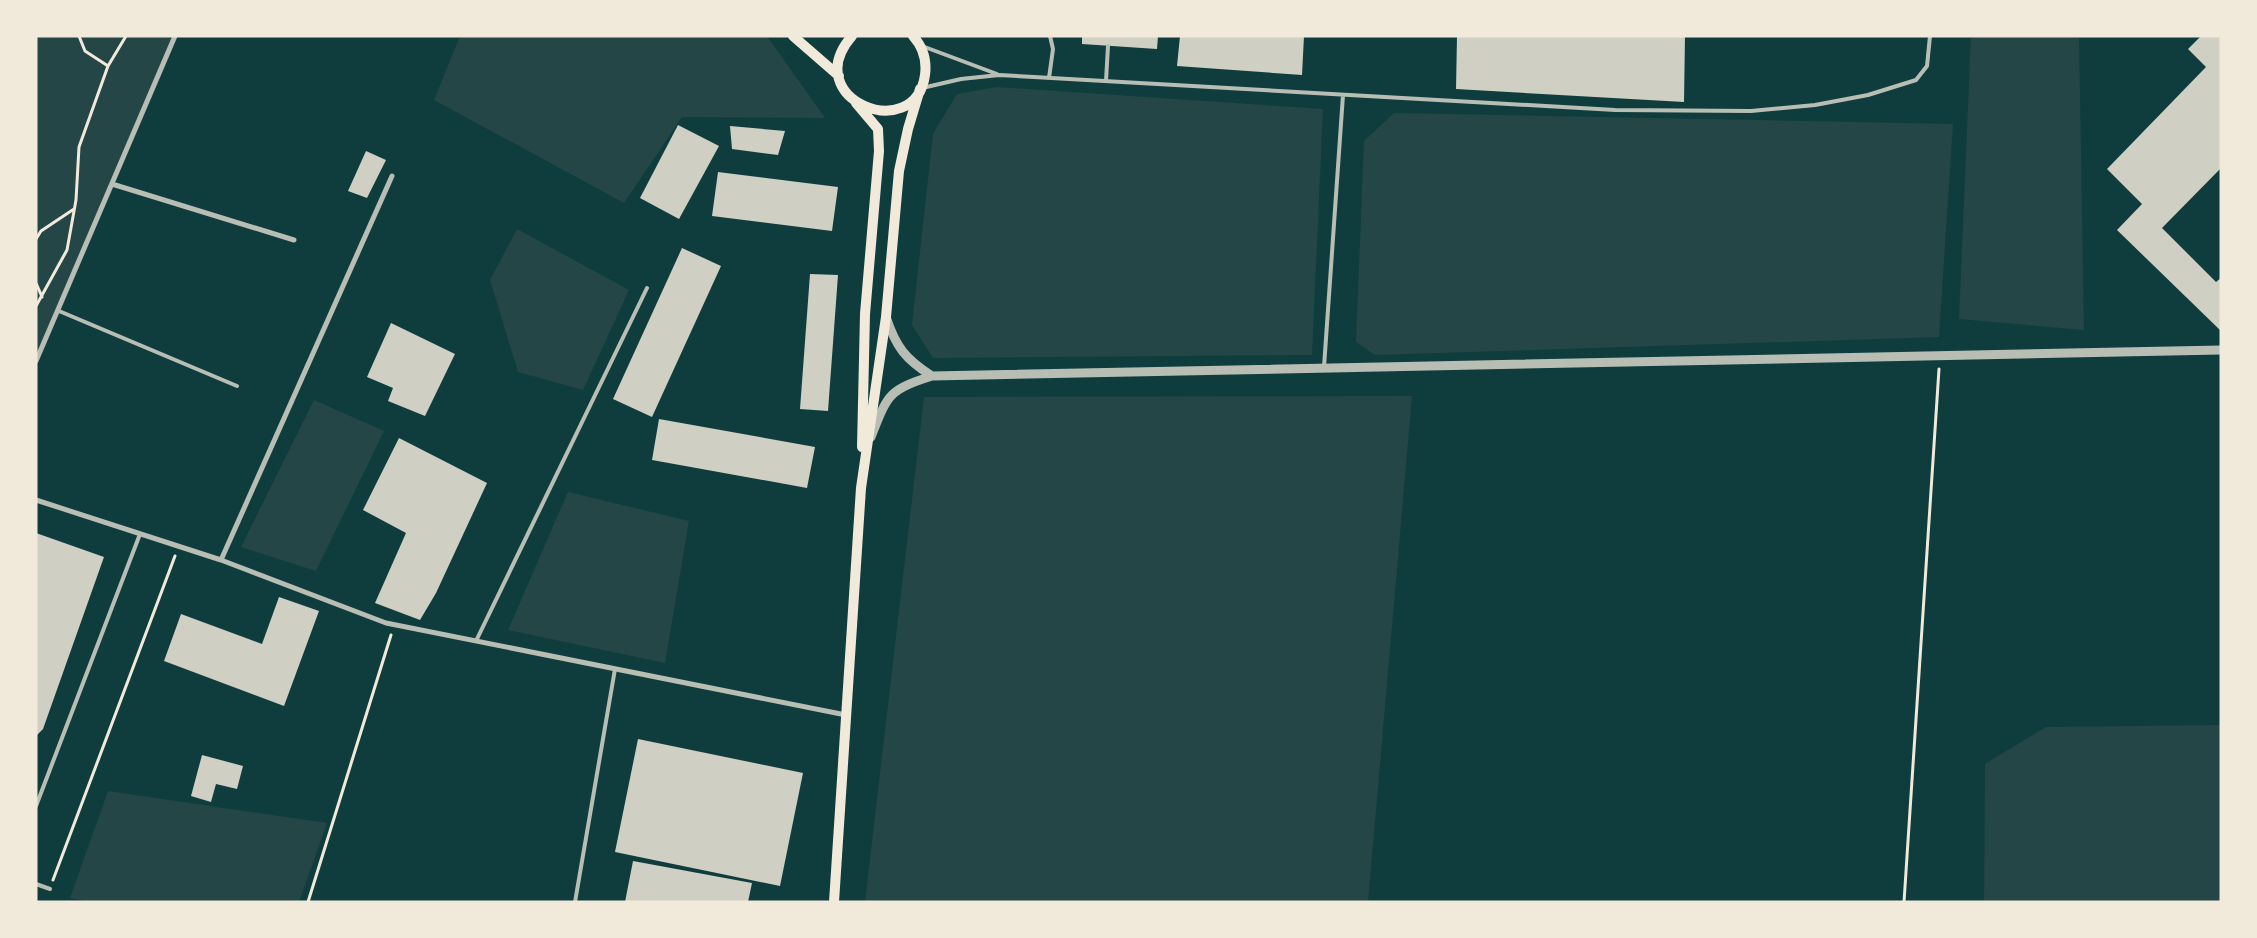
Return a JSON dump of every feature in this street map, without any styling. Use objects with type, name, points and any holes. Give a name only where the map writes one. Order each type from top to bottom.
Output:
[{"type":"main road","points":[[793,36],[839,76]]},
{"type":"main road","points":[[852,36],[845,45],[839,60],[839,76],[845,90],[878,129],[879,151],[865,314],[861,488]]},
{"type":"main road","points":[[834,902],[858,514],[886,317],[899,171],[908,129],[926,67],[920,45],[913,36]]},
{"type":"main road","points":[[856,103],[869,109],[884,111],[898,108],[911,100],[920,89]]},
{"type":"street","points":[[36,360],[59,311],[175,36]]},
{"type":"street","points":[[221,560],[392,176]]},
{"type":"street","points":[[112,184],[294,240]]},
{"type":"street","points":[[886,317],[893,338],[903,354],[916,366],[932,376]]},
{"type":"street","points":[[868,445],[882,410],[891,394],[907,384],[932,376],[2221,350]]},
{"type":"street","points":[[36,500],[221,560],[392,624],[846,716]]},
{"type":"lane","points":[[1049,78],[1053,49],[1050,36]]},
{"type":"lane","points":[[920,89],[961,78],[999,75],[1615,110],[1751,110],[1815,105],[1868,95],[1916,80],[1927,66],[1930,36]]},
{"type":"lane","points":[[920,45],[962,63],[999,75]]},
{"type":"lane","points":[[1106,81],[1108,46]]},
{"type":"lane","points":[[1324,369],[1343,95]]},
{"type":"lane","points":[[476,641],[647,288]]},
{"type":"lane","points":[[59,311],[237,386]]},
{"type":"lane","points":[[36,806],[140,534]]},
{"type":"lane","points":[[575,902],[615,669]]},
{"type":"lane","points":[[36,884],[50,889]]},
{"type":"path","points":[[80,36],[85,51],[108,66]]},
{"type":"path","points":[[36,306],[67,250],[74,209],[79,147],[108,66],[126,36]]},
{"type":"path","points":[[36,239],[41,231],[74,209]]},
{"type":"path","points":[[36,283],[42,297]]},
{"type":"path","points":[[1904,902],[1940,356]]},
{"type":"path","points":[[50,889],[179,546]]},
{"type":"path","points":[[308,902],[392,624]]},
{"type":"shaded area","points":[[36,36],[175,36],[36,356]]},
{"type":"shaded area","points":[[460,36],[767,36],[825,118],[682,117],[624,203],[434,100]]},
{"type":"shaded area","points":[[1971,36],[2079,36],[2084,330],[1959,319]]},
{"type":"shaded area","points":[[997,87],[1323,109],[1312,355],[933,358],[912,325],[933,134],[957,94]]},
{"type":"shaded area","points":[[1394,113],[1953,124],[1939,337],[1375,355],[1356,342],[1364,141]]},
{"type":"shaded area","points":[[517,229],[629,290],[583,390],[518,372],[490,280]]},
{"type":"shaded area","points":[[1412,396],[1368,902],[865,902],[924,397]]},
{"type":"shaded area","points":[[314,400],[384,431],[316,571],[241,547]]},
{"type":"shaded area","points":[[568,492],[689,521],[665,663],[508,630]]},
{"type":"shaded area","points":[[2221,725],[2221,902],[1984,902],[1985,764],[2046,727]]},
{"type":"shaded area","points":[[108,791],[327,823],[299,902],[90,902],[70,898]]},
{"type":"building","points":[[1082,36],[1158,36],[1157,49],[1082,44]]},
{"type":"building","points":[[1180,36],[1304,36],[1302,75],[1177,66]]},
{"type":"building","points":[[1457,36],[1685,36],[1684,102],[1456,89]]},
{"type":"building","points":[[2201,36],[2221,36],[2221,168],[2162,228],[2216,282],[2221,278],[2221,331],[2117,230],[2142,204],[2107,169],[2206,67],[2188,49]]},
{"type":"building","points":[[678,125],[719,146],[679,219],[640,198]]},
{"type":"building","points":[[730,126],[785,131],[778,155],[732,149]]},
{"type":"building","points":[[366,151],[386,160],[367,198],[348,191]]},
{"type":"building","points":[[718,172],[838,187],[832,231],[712,216]]},
{"type":"building","points":[[682,248],[721,266],[652,417],[613,399]]},
{"type":"building","points":[[810,274],[838,275],[828,411],[800,409]]},
{"type":"building","points":[[391,323],[455,354],[425,416],[388,401],[393,388],[367,377]]},
{"type":"building","points":[[659,419],[815,447],[807,488],[652,460]]},
{"type":"building","points":[[399,438],[487,483],[436,593],[420,620],[375,603],[406,533],[363,510]]},
{"type":"building","points":[[36,533],[104,557],[43,729],[36,736]]},
{"type":"building","points":[[279,597],[319,611],[284,706],[164,661],[181,614],[262,644]]},
{"type":"building","points":[[638,739],[803,773],[780,886],[615,852]]},
{"type":"building","points":[[202,755],[243,766],[237,789],[216,784],[211,802],[191,796]]},
{"type":"building","points":[[633,861],[752,883],[748,902],[625,902]]}]
